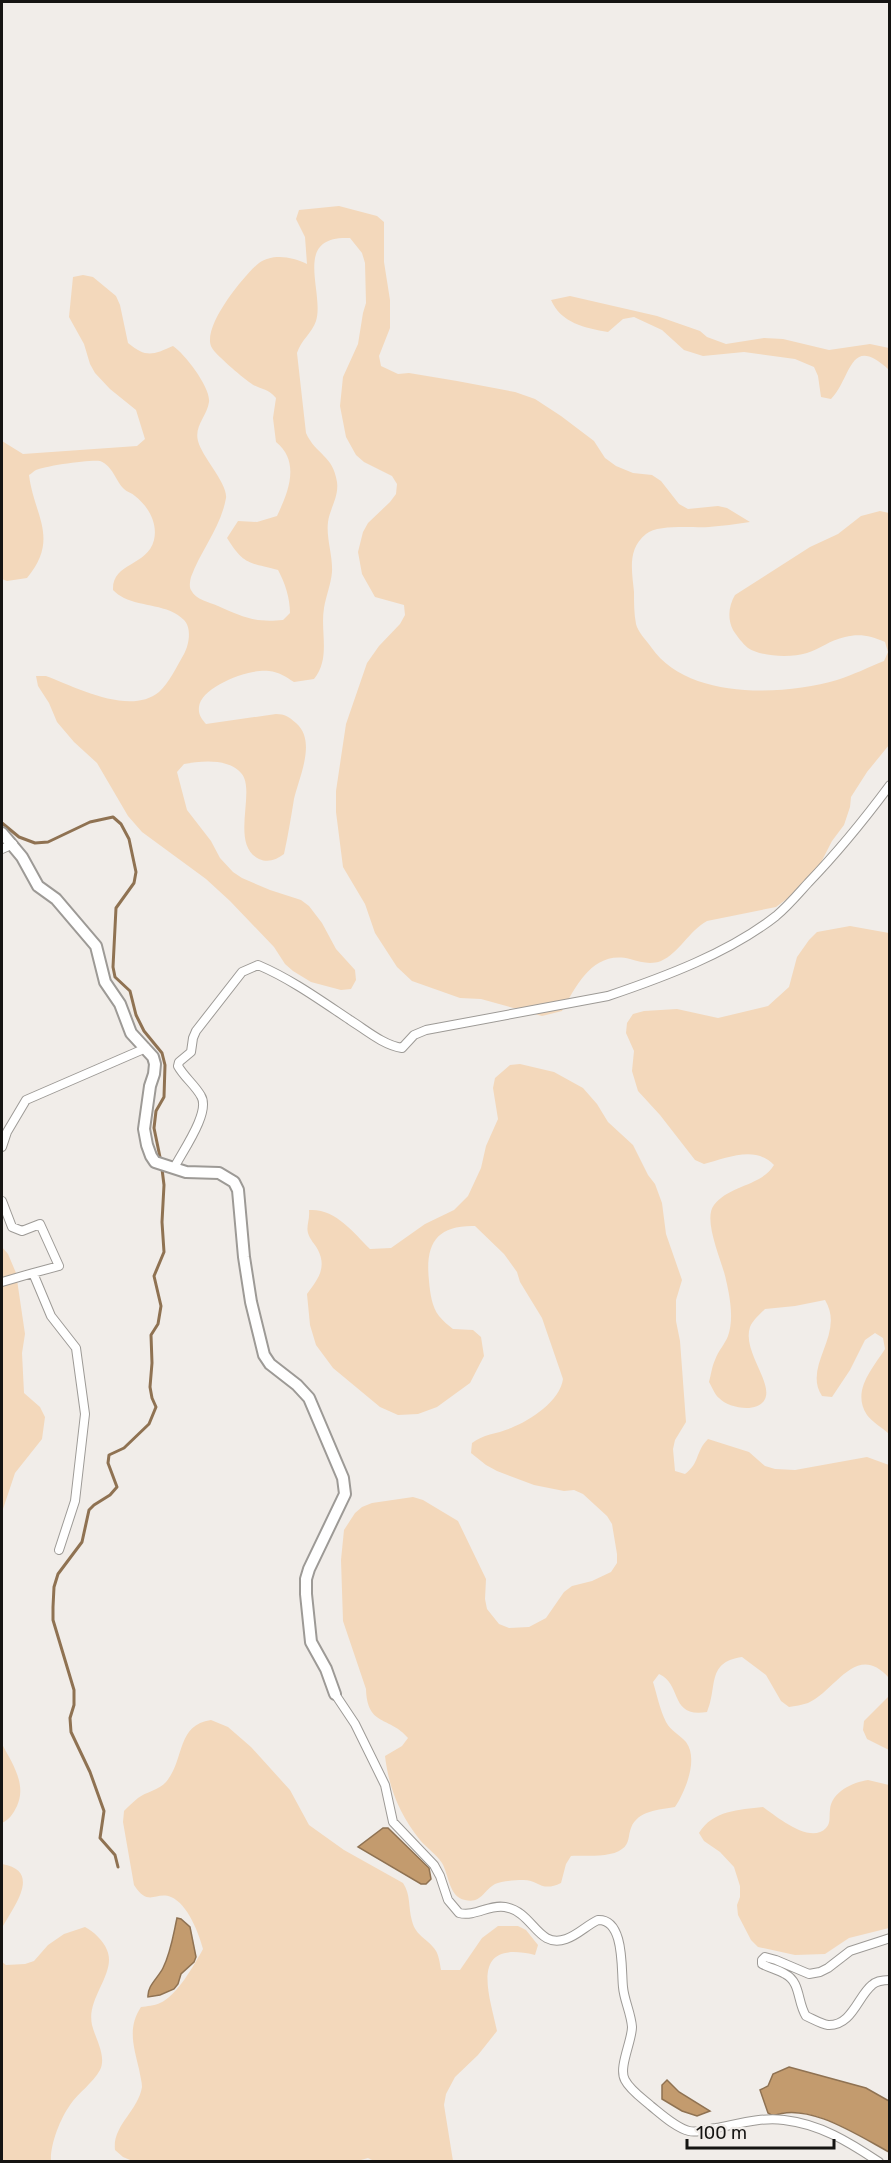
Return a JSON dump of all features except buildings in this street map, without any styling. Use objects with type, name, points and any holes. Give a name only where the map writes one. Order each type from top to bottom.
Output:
[{"type":"street","points":[[171,1168],[201,1117],[204,1106],[201,1096],[178,1066],[179,1062],[191,1052],[196,1031],[242,972],[258,965],[283,975],[369,1033],[392,1046],[402,1048],[414,1035],[426,1030],[608,996],[724,949],[768,922],[792,901],[843,847],[890,785]]},
{"type":"street","points":[[2,833],[13,844],[38,886],[56,899],[96,946],[105,982],[120,1004],[131,1033],[146,1048],[155,1064],[144,1129],[147,1145],[155,1162],[186,1172],[219,1173],[234,1182],[238,1190],[251,1302],[264,1355],[270,1364],[297,1385],[309,1398],[343,1478],[345,1494],[309,1569],[306,1580],[307,1617],[311,1642],[326,1669],[336,1694],[355,1724],[382,1778],[393,1822],[434,1865],[448,1900],[459,1914],[479,1913],[501,1906],[514,1909],[524,1915],[538,1933],[554,1941],[569,1938],[598,1920],[603,1920],[611,1926],[620,1947],[623,1987],[632,2029],[623,2072],[624,2080],[641,2097],[678,2126],[689,2131],[700,2131],[769,2118],[795,2121],[820,2128],[879,2162]]},
{"type":"street","points":[[2,849],[13,844]]},
{"type":"street","points":[[2,1147],[7,1132],[26,1100],[146,1048]]},
{"type":"street","points":[[2,1201],[12,1227],[22,1230],[40,1224],[59,1266],[2,1282]]},
{"type":"street","points":[[33,1273],[51,1317],[76,1348],[85,1414],[75,1502],[59,1550]]},
{"type":"street","points":[[890,1938],[850,1951],[820,1972],[809,1974],[776,1960],[765,1957],[762,1960],[762,1964],[787,1974],[796,1983],[798,1999],[806,2016],[826,2025],[844,2020],[855,2009],[872,1984],[890,1980]]},
{"type":"shaded area","points":[[339,206],[377,216],[384,222],[384,262],[390,300],[390,328],[379,356],[381,366],[398,374],[409,373],[457,381],[515,392],[535,399],[594,441],[605,458],[616,466],[633,473],[652,475],[661,481],[679,504],[688,509],[718,506],[727,508],[750,522],[651,531],[640,540],[633,553],[634,612],[637,627],[667,664],[688,677],[711,685],[737,689],[763,691],[790,689],[837,680],[884,661],[888,652],[885,642],[861,635],[840,638],[800,655],[777,656],[754,651],[748,648],[733,630],[730,612],[735,595],[810,547],[838,534],[861,516],[880,511],[889,513],[889,745],[867,772],[851,797],[844,825],[832,841],[812,880],[776,907],[707,921],[673,953],[661,961],[646,963],[617,958],[597,964],[581,980],[562,1011],[542,1016],[481,999],[460,998],[412,981],[397,967],[375,933],[365,904],[343,867],[336,812],[336,791],[346,724],[367,663],[405,615],[404,605],[375,597],[362,574],[358,552],[368,523],[396,494],[397,484],[392,476],[364,462],[356,455],[346,437],[340,406],[343,377],[358,344],[366,303],[365,263],[362,253],[350,238],[332,240],[321,246],[316,255],[314,268],[318,309],[316,321],[297,353],[306,433],[332,466],[337,482],[337,493],[328,522],[332,572],[323,617],[324,654],[322,662],[314,679],[294,682],[279,674],[261,671],[228,680],[208,692],[199,707],[200,715],[206,724],[279,714],[291,719],[302,731],[305,739],[305,760],[294,799],[284,854],[266,861],[250,852],[244,830],[245,781],[236,768],[222,763],[198,762],[184,764],[177,772],[187,810],[211,841],[220,858],[242,878],[301,900],[309,906],[322,923],[336,949],[355,970],[356,980],[351,989],[341,990],[311,982],[293,971],[285,964],[274,947],[230,901],[206,879],[142,832],[128,816],[97,763],[57,722],[38,686],[36,676],[46,676],[102,697],[133,701],[147,699],[159,692],[173,674],[187,646],[189,632],[187,623],[170,611],[131,601],[113,590],[118,574],[144,555],[154,540],[155,527],[144,505],[124,489],[108,466],[100,461],[68,463],[36,470],[29,475],[42,527],[42,551],[37,564],[27,578],[7,581],[2,579],[2,441],[23,454],[137,446],[145,439],[136,410],[110,389],[95,373],[84,344],[69,317],[73,277],[83,275],[93,277],[116,296],[128,343],[150,354],[173,346],[196,372],[209,396],[208,407],[197,436],[204,455],[223,485],[226,498],[220,519],[191,577],[191,590],[203,600],[249,618],[265,621],[283,620],[290,613],[287,591],[278,570],[243,558],[227,538],[238,521],[257,522],[277,516],[285,498],[290,468],[284,450],[276,442],[273,418],[276,398],[249,382],[229,365],[214,351],[210,339],[212,328],[225,303],[259,263],[270,258],[283,257],[307,264],[305,237],[296,219],[299,210]]},
{"type":"shaded area","points":[[570,296],[657,316],[700,331],[707,337],[726,344],[764,338],[783,339],[829,350],[870,344],[889,348],[889,370],[876,360],[866,356],[859,357],[831,399],[821,397],[818,376],[814,367],[795,359],[744,352],[703,356],[684,350],[662,330],[634,317],[623,319],[608,332],[591,329],[567,319],[555,308],[551,300]]},
{"type":"shaded area","points":[[850,926],[889,933],[889,1434],[867,1415],[861,1397],[870,1372],[885,1349],[883,1338],[875,1333],[865,1340],[850,1370],[832,1397],[822,1396],[817,1385],[817,1373],[831,1325],[830,1313],[825,1300],[765,1309],[751,1324],[750,1346],[766,1392],[761,1404],[750,1408],[736,1407],[723,1402],[716,1395],[709,1382],[716,1357],[728,1336],[731,1315],[726,1280],[714,1242],[710,1221],[711,1212],[720,1198],[754,1182],[769,1172],[774,1165],[766,1159],[750,1154],[731,1156],[704,1164],[695,1160],[638,1091],[632,1071],[634,1051],[626,1033],[627,1023],[633,1014],[644,1011],[677,1009],[718,1018],[768,1006],[789,987],[797,957],[817,932]]},
{"type":"shaded area","points":[[520,1064],[554,1072],[583,1088],[597,1104],[608,1122],[633,1145],[655,1184],[662,1203],[666,1234],[682,1280],[676,1300],[676,1321],[680,1341],[686,1422],[675,1440],[673,1449],[675,1471],[685,1474],[690,1470],[708,1439],[749,1452],[765,1466],[775,1469],[795,1470],[867,1457],[889,1465],[889,1678],[877,1668],[866,1665],[856,1666],[818,1697],[808,1703],[789,1707],[781,1701],[766,1675],[742,1657],[723,1664],[715,1677],[707,1712],[695,1713],[681,1706],[671,1685],[659,1674],[653,1682],[662,1713],[668,1725],[686,1742],[691,1757],[689,1775],[675,1807],[644,1814],[634,1822],[626,1845],[617,1852],[605,1855],[571,1856],[566,1864],[561,1883],[549,1887],[527,1880],[501,1882],[495,1884],[478,1899],[470,1901],[456,1895],[442,1863],[413,1831],[401,1811],[389,1780],[385,1756],[402,1746],[408,1738],[394,1726],[375,1715],[370,1710],[367,1701],[366,1689],[343,1621],[341,1560],[344,1530],[355,1513],[372,1503],[413,1497],[423,1500],[458,1521],[486,1579],[487,1609],[499,1624],[509,1628],[529,1627],[546,1618],[564,1592],[572,1586],[592,1581],[611,1572],[617,1563],[612,1524],[607,1516],[583,1494],[574,1490],[564,1491],[534,1485],[497,1471],[471,1453],[472,1443],[476,1440],[519,1424],[543,1409],[556,1395],[563,1379],[542,1318],[520,1282],[517,1272],[504,1254],[475,1226],[451,1229],[436,1239],[429,1257],[428,1268],[430,1290],[435,1308],[441,1318],[453,1329],[473,1330],[481,1337],[484,1356],[470,1383],[437,1407],[418,1414],[398,1415],[380,1407],[333,1368],[316,1345],[310,1325],[307,1294],[318,1278],[322,1262],[307,1228],[309,1210],[318,1210],[343,1222],[370,1249],[391,1248],[425,1224],[454,1210],[468,1196],[481,1168],[486,1146],[498,1119],[493,1088],[495,1078],[510,1065]]},
{"type":"shaded area","points":[[2,1247],[8,1254],[16,1273],[25,1334],[22,1353],[24,1393],[40,1407],[45,1417],[42,1439],[15,1473],[2,1512]]},
{"type":"shaded area","points":[[889,1696],[889,1750],[867,1739],[863,1730],[864,1721]]},
{"type":"shaded area","points":[[211,1720],[228,1727],[251,1747],[290,1790],[309,1825],[344,1850],[403,1883],[414,1926],[436,1951],[441,1970],[460,1970],[482,1938],[498,1926],[518,1926],[526,1930],[538,1945],[535,1955],[514,1952],[500,1955],[491,1962],[488,1986],[497,2031],[478,2055],[455,2077],[446,2094],[444,2105],[453,2161],[376,2162],[368,2158],[354,2162],[135,2162],[123,2157],[115,2150],[117,2133],[136,2104],[142,2087],[133,2038],[137,2015],[141,2007],[158,2004],[173,1994],[203,1949],[192,1920],[183,1906],[171,1897],[144,1896],[134,1885],[123,1822],[124,1811],[138,1798],[166,1782],[176,1764],[186,1736],[200,1723]]},
{"type":"shaded area","points":[[2,1744],[17,1774],[20,1798],[16,1809],[2,1823]]},
{"type":"shaded area","points":[[868,1780],[889,1785],[889,1928],[849,1938],[825,1954],[795,1955],[758,1947],[751,1940],[738,1915],[740,1886],[734,1867],[720,1852],[704,1841],[699,1833],[705,1825],[719,1815],[736,1810],[763,1807],[793,1827],[811,1833],[819,1832],[828,1826],[834,1798],[844,1789]]},
{"type":"shaded area","points":[[383,1828],[388,1828],[429,1868],[431,1879],[426,1884],[421,1884],[358,1847]]},
{"type":"shaded area","points":[[2,1864],[14,1868],[21,1874],[23,1882],[18,1900],[2,1928]]},
{"type":"shaded area","points":[[177,1918],[190,1927],[196,1957],[194,1962],[181,1974],[174,1989],[148,1997],[149,1989],[168,1956]]},
{"type":"shaded area","points":[[85,1927],[103,1943],[109,1959],[108,1968],[91,2015],[102,2065],[66,2111],[56,2132],[51,2161],[2,2161],[2,1962],[6,1965],[34,1961],[48,1945],[64,1934]]},
{"type":"shaded area","points":[[789,2067],[866,2088],[889,2101],[889,2152],[832,2122],[817,2117],[801,2113],[773,2116],[768,2113],[760,2090],[768,2086],[773,2074]]},
{"type":"shaded area","points":[[667,2080],[679,2092],[710,2111],[697,2116],[682,2111],[662,2099],[662,2085]]},
{"type":"waterway","points":[[2,823],[19,837],[35,843],[48,842],[90,822],[113,817],[121,824],[129,839],[136,872],[134,883],[116,908],[113,967],[115,977],[130,991],[136,1015],[144,1031],[162,1053],[165,1065],[164,1097],[156,1111],[154,1128],[161,1162]]},
{"type":"waterway","points":[[118,1867],[115,1855],[100,1838],[104,1811],[90,1772],[71,1732],[70,1718],[74,1705],[74,1690],[53,1620],[54,1587],[58,1574],[82,1542],[89,1510],[117,1487],[108,1463],[109,1455],[124,1448],[149,1424],[156,1407],[150,1387],[151,1335],[158,1324],[161,1306],[154,1276],[164,1252],[162,1169]]}]
